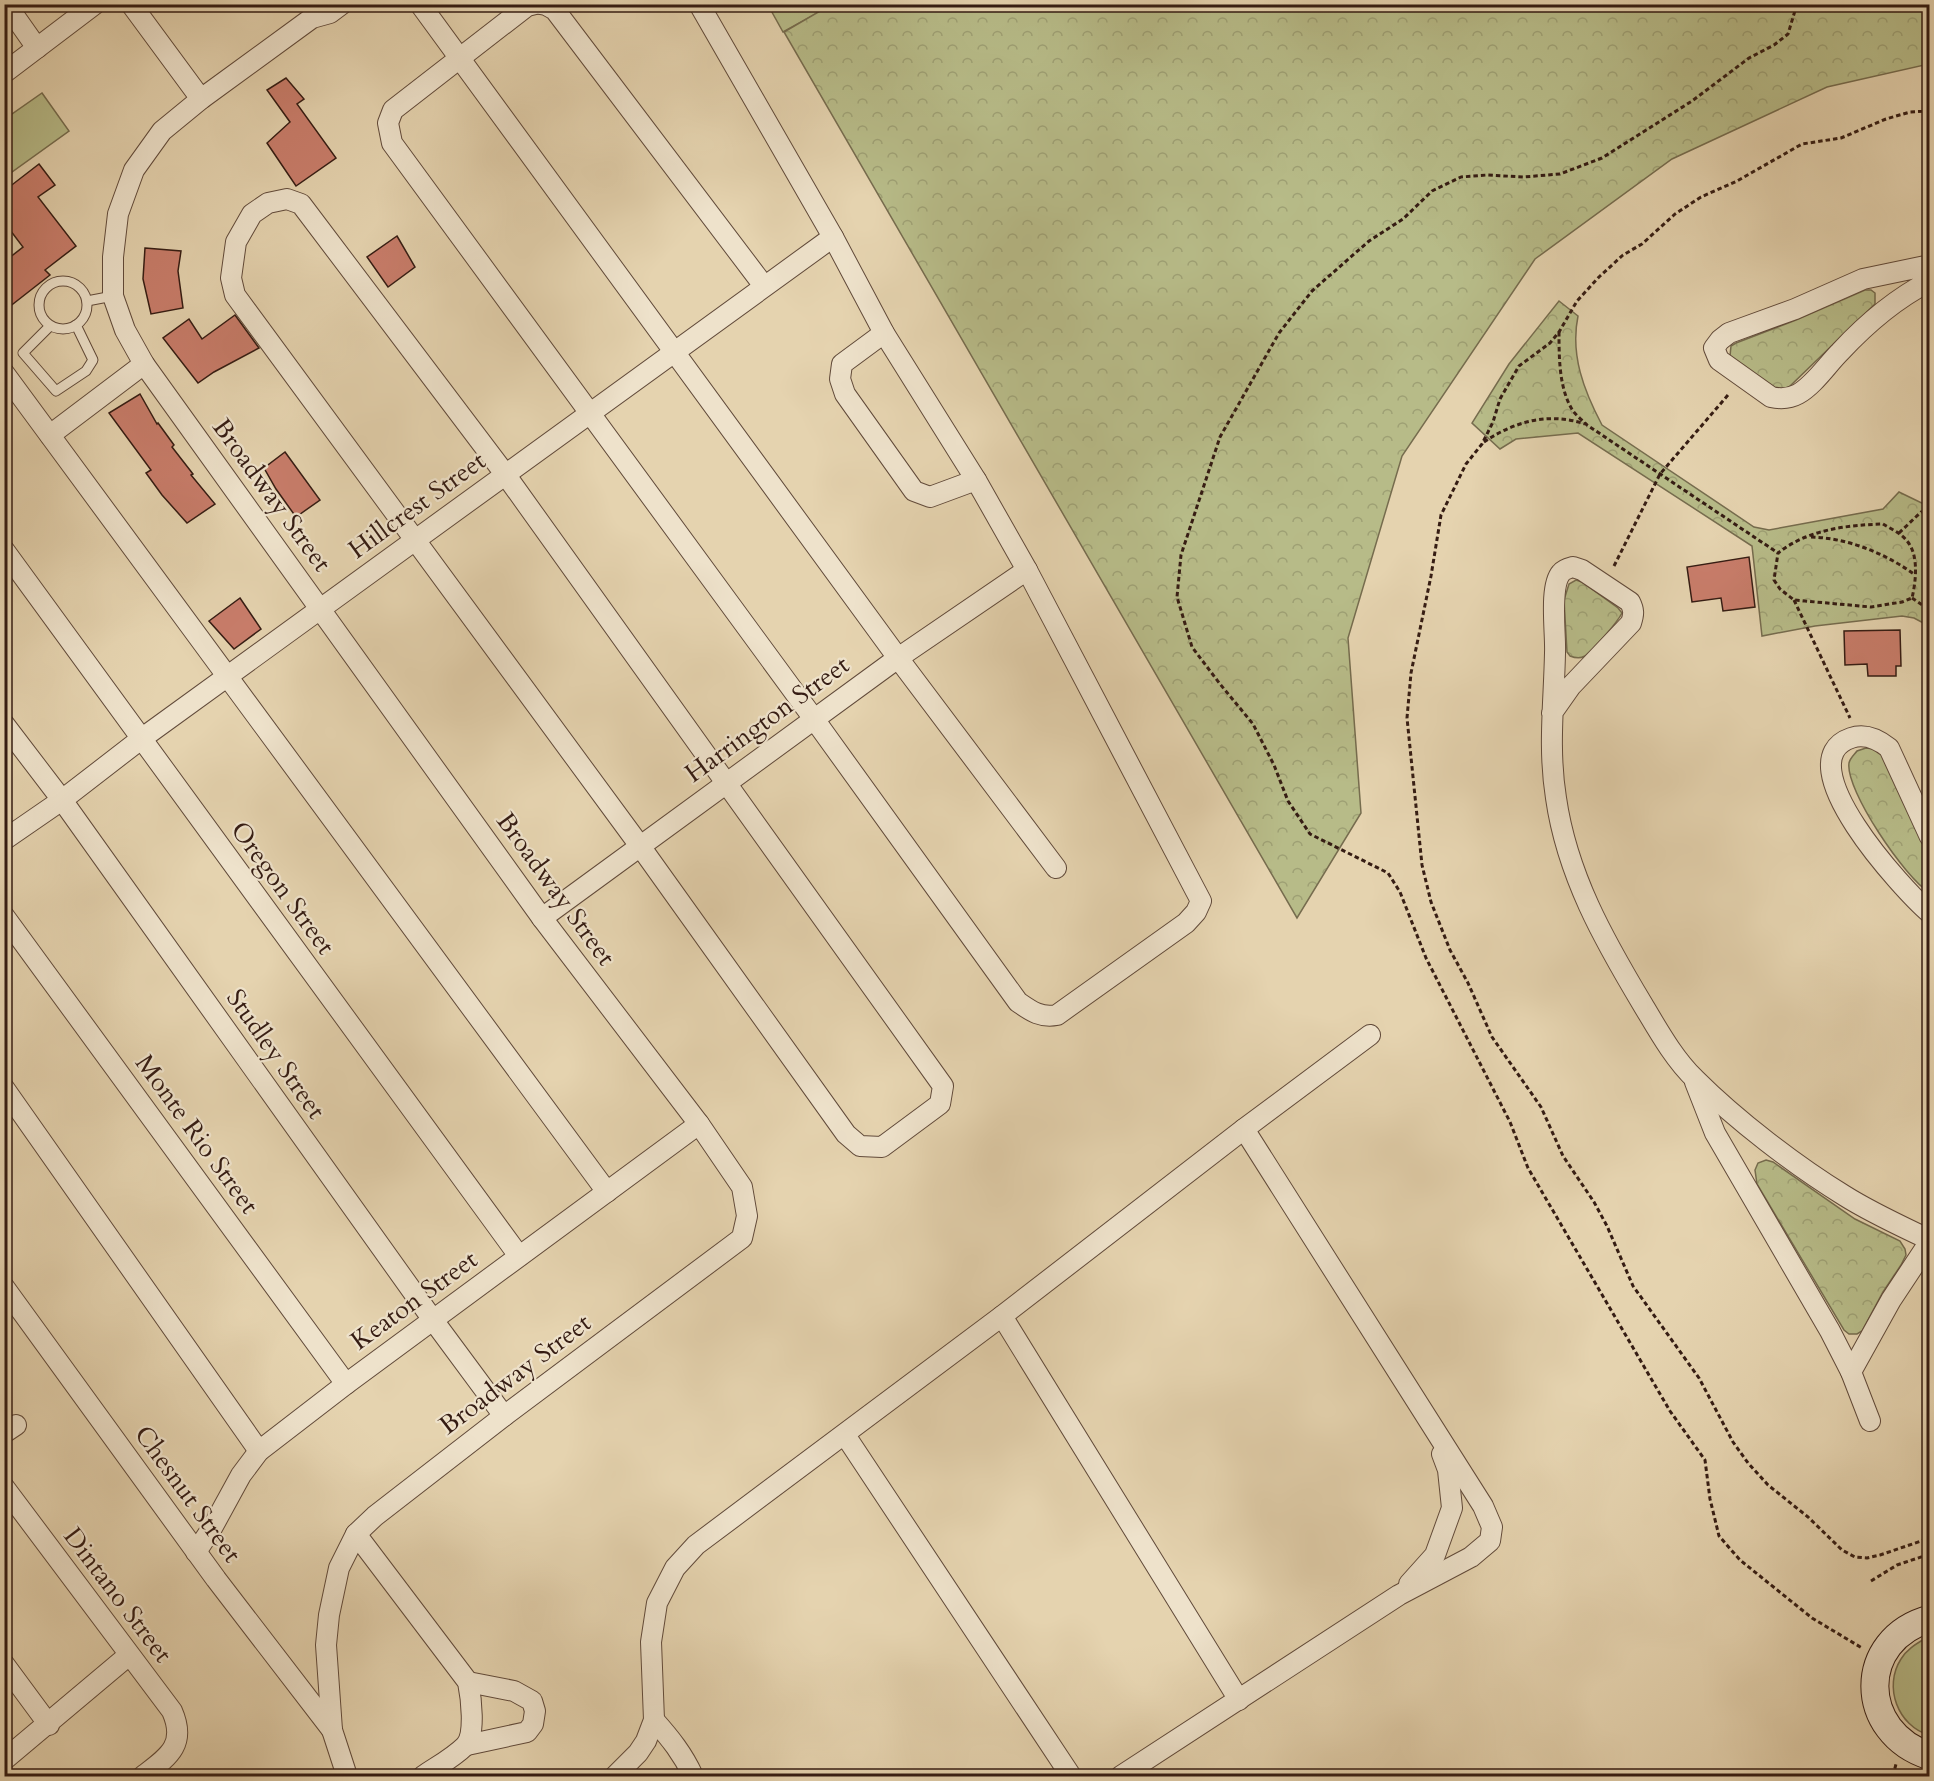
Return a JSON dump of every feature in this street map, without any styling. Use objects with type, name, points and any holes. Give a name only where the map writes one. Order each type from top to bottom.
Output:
[{"type":"street","points":[[6,4],[37,48]]},
{"type":"street","points":[[4,73],[95,4]]},
{"type":"street","points":[[131,4],[201,99]]},
{"type":"street","name":"Broadway Street","points":[[342,4],[330,13],[305,9],[162,131],[134,170],[118,214],[113,257],[113,296],[125,330],[144,364],[542,918],[699,1124],[742,1187],[747,1216],[742,1238],[504,1416],[375,1516],[356,1534],[339,1568],[328,1615],[326,1645],[332,1730],[347,1776]]},
{"type":"street","points":[[420,4],[673,352],[1056,868]]},
{"type":"street","points":[[535,4],[527,6],[393,110],[388,123],[392,143],[814,718],[1018,1002],[1035,1014],[1047,1017],[1057,1015],[1186,923],[1196,912],[1200,901],[1027,570],[976,480],[884,333],[833,237],[699,4]]},
{"type":"street","points":[[540,4],[555,10],[764,286]]},
{"type":"street","points":[[287,199],[301,204],[505,474],[943,1086],[940,1104],[882,1147],[860,1146],[846,1134],[416,539],[235,296],[231,278],[236,242],[252,214],[268,203],[287,199]]},
{"type":"street","name":"Hillcrest Street","points":[[4,840],[833,237]]},
{"type":"street","points":[[1929,265],[1863,279],[1795,309],[1730,333],[1714,348],[1715,354],[1719,360],[1771,397],[1790,398],[1805,389],[1857,334],[1888,307],[1929,281]]},
{"type":"street","points":[[884,333],[842,364],[840,379],[845,394],[914,491],[930,497],[976,480]]},
{"type":"street","points":[[50,435],[144,364]]},
{"type":"street","points":[[4,373],[607,1192]]},
{"type":"street","name":"Oregon Street","points":[[4,550],[519,1256]]},
{"type":"street","points":[[1552,713],[1571,686],[1631,623],[1634,616],[1634,609],[1629,602],[1582,570],[1573,567],[1560,574],[1555,588],[1555,652],[1550,745],[1556,799],[1565,841],[1579,887],[1616,960],[1661,1035],[1694,1078],[1766,1140],[1830,1186],[1877,1214],[1929,1240],[1891,1300],[1851,1372]]},
{"type":"street","name":"Harrington Street","points":[[542,918],[898,657],[1027,570]]},
{"type":"street","name":"Studley Street","points":[[4,724],[62,800],[504,1416]]},
{"type":"street","points":[[1929,837],[1889,748],[1881,742],[1860,736],[1849,738],[1840,744],[1832,755],[1830,764],[1832,776],[1844,807],[1887,870],[1929,913]]},
{"type":"street","name":"Monte Rio Street","points":[[4,916],[346,1384]]},
{"type":"street","points":[[615,1776],[638,1753],[646,1741],[654,1720],[651,1642],[657,1603],[675,1568],[696,1545],[845,1435],[1370,1035]]},
{"type":"street","points":[[1694,1078],[1715,1133],[1830,1331],[1851,1372],[1870,1421]]},
{"type":"street","points":[[4,1088],[259,1451]]},
{"type":"street","name":"Keaton Street","points":[[196,1552],[241,1475],[259,1451],[346,1384],[699,1124]]},
{"type":"street","points":[[1121,1776],[1399,1595],[1471,1557],[1490,1541],[1492,1527],[1484,1506],[1244,1129]]},
{"type":"street","name":"Chesnut Street","points":[[4,1287],[196,1552],[332,1730]]},
{"type":"street","points":[[1002,1316],[1239,1700]]},
{"type":"street","points":[[1399,1595],[1435,1555],[1452,1508],[1448,1470],[1434,1430]]},
{"type":"street","points":[[845,1435],[1071,1776]]},
{"type":"street","name":"Dintano Street","points":[[4,1487],[172,1711],[178,1724],[178,1739],[170,1753],[143,1776]]},
{"type":"street","points":[[356,1534],[468,1682],[471,1720],[467,1745]]},
{"type":"street","points":[[1929,1619],[1902,1632],[1890,1644],[1880,1659],[1875,1677],[1875,1695],[1879,1713],[1888,1729],[1900,1743],[1929,1756]]},
{"type":"street","points":[[4,1760],[49,1725],[129,1655]]},
{"type":"street","points":[[4,1664],[49,1725]]},
{"type":"street","points":[[423,1776],[467,1745],[526,1732],[533,1724],[535,1711],[532,1701],[514,1691],[468,1682]]},
{"type":"street","points":[[654,1720],[675,1743],[693,1776]]},
{"type":"street","points":[[1928,1776],[1929,1770]]},
{"type":"lane","points":[[57,281],[72,283],[84,294],[87,301],[85,315],[76,325],[63,330],[50,326],[44,321],[38,305],[43,290],[49,285],[57,281]]},
{"type":"lane","points":[[87,301],[113,296]]},
{"type":"lane","points":[[50,326],[23,353],[56,392],[86,371],[93,360],[76,325]]},
{"type":"path","points":[[1797,4],[1788,34],[1602,158],[1560,174],[1524,177],[1487,175],[1461,177],[1432,191],[1403,219],[1369,241],[1312,291],[1279,333],[1220,437],[1181,555],[1177,597],[1192,647],[1253,724],[1274,765],[1288,801],[1310,834],[1388,873],[1400,892],[1426,958],[1510,1122],[1528,1168],[1670,1411],[1705,1460],[1710,1499],[1719,1536],[1740,1560],[1812,1618],[1880,1659]]},
{"type":"path","points":[[1929,111],[1910,112],[1886,119],[1841,138],[1802,144],[1737,181],[1701,197],[1675,214],[1642,244],[1623,255],[1599,277],[1577,301],[1551,343],[1519,366],[1500,399],[1493,423],[1482,444],[1466,464],[1441,515],[1411,673],[1407,718],[1422,865],[1431,902],[1450,950],[1468,983],[1492,1037],[1541,1107],[1563,1156],[1594,1202],[1633,1286],[1699,1378],[1733,1442],[1748,1463],[1768,1485],[1808,1517],[1842,1550],[1855,1557],[1867,1558],[1880,1556],[1929,1538]]},
{"type":"path","points":[[1559,332],[1559,353],[1566,394],[1574,412],[1587,425],[1778,553]]},
{"type":"path","points":[[1614,566],[1660,474],[1728,395]]},
{"type":"path","points":[[1482,444],[1502,430],[1546,418],[1568,418],[1587,425]]},
{"type":"path","points":[[1899,533],[1922,512],[1929,511]]},
{"type":"path","points":[[1850,718],[1794,600],[1780,589],[1774,580],[1778,553],[1805,537],[1833,529],[1882,524],[1899,533],[1908,542],[1914,557],[1912,598]]},
{"type":"path","points":[[1805,537],[1829,537],[1861,547],[1898,562],[1914,574]]},
{"type":"path","points":[[1794,600],[1871,608],[1912,598]]},
{"type":"path","points":[[1912,598],[1929,610]]},
{"type":"path","points":[[1871,1581],[1897,1566],[1929,1554]]},
{"type":"green space","points":[[832,4],[1929,5],[1929,64],[1827,87],[1672,159],[1535,259],[1402,456],[1348,638],[1361,813],[1297,918],[784,32]]},
{"type":"green space","points":[[768,5],[832,5],[783,32]]},
{"type":"green space","points":[[42,93],[69,131],[5,177],[5,119]]},
{"type":"green space","points":[[1865,290],[1875,293],[1875,304],[1789,387],[1775,388],[1757,378],[1730,356],[1731,346],[1736,343]]},
{"type":"green space","points":[[1559,301],[1578,316],[1577,359],[1584,386],[1602,425],[1754,527],[1769,530],[1883,509],[1899,492],[1928,506],[1930,513],[1929,626],[1914,618],[1902,616],[1815,626],[1762,636],[1752,546],[1578,433],[1516,439],[1500,449],[1472,423],[1509,364]]},
{"type":"green space","points":[[1576,580],[1582,582],[1622,613],[1593,648],[1585,656],[1579,658],[1570,656],[1567,652],[1564,600],[1569,584]]},
{"type":"green space","points":[[1866,748],[1882,750],[1929,846],[1929,892],[1906,870],[1893,853],[1866,812],[1857,793],[1850,776],[1849,763],[1857,751]]},
{"type":"green space","points":[[1766,1160],[1773,1162],[1855,1219],[1900,1241],[1905,1249],[1906,1255],[1901,1265],[1862,1331],[1857,1334],[1849,1334],[1844,1330],[1757,1184],[1755,1170],[1758,1163]]},
{"type":"green space","points":[[1926,1638],[1929,1638],[1929,1735],[1909,1723],[1902,1714],[1894,1693],[1893,1681],[1901,1659]]},
{"type":"building","points":[[286,78],[304,99],[297,104],[336,158],[296,186],[267,143],[290,122],[267,90]]},
{"type":"building","points":[[39,164],[55,185],[38,197],[76,246],[45,270],[50,275],[4,311],[4,262],[23,247],[4,222],[4,191]]},
{"type":"building","points":[[397,236],[415,267],[388,287],[367,257]]},
{"type":"building","points":[[145,248],[181,251],[178,271],[183,308],[151,314],[143,279]]},
{"type":"building","points":[[235,315],[259,348],[198,383],[163,338],[189,319],[202,339]]},
{"type":"building","points":[[140,394],[157,424],[174,445],[172,447],[193,474],[191,475],[215,504],[187,523],[146,473],[151,470],[109,413]]},
{"type":"building","points":[[285,452],[320,500],[296,517],[264,468]]},
{"type":"building","points":[[1749,557],[1755,607],[1723,611],[1721,598],[1692,602],[1687,567]]},
{"type":"building","points":[[240,598],[261,629],[234,649],[209,621]]},
{"type":"building","points":[[1900,630],[1901,666],[1896,666],[1896,676],[1868,676],[1867,664],[1845,665],[1844,631]]}]
